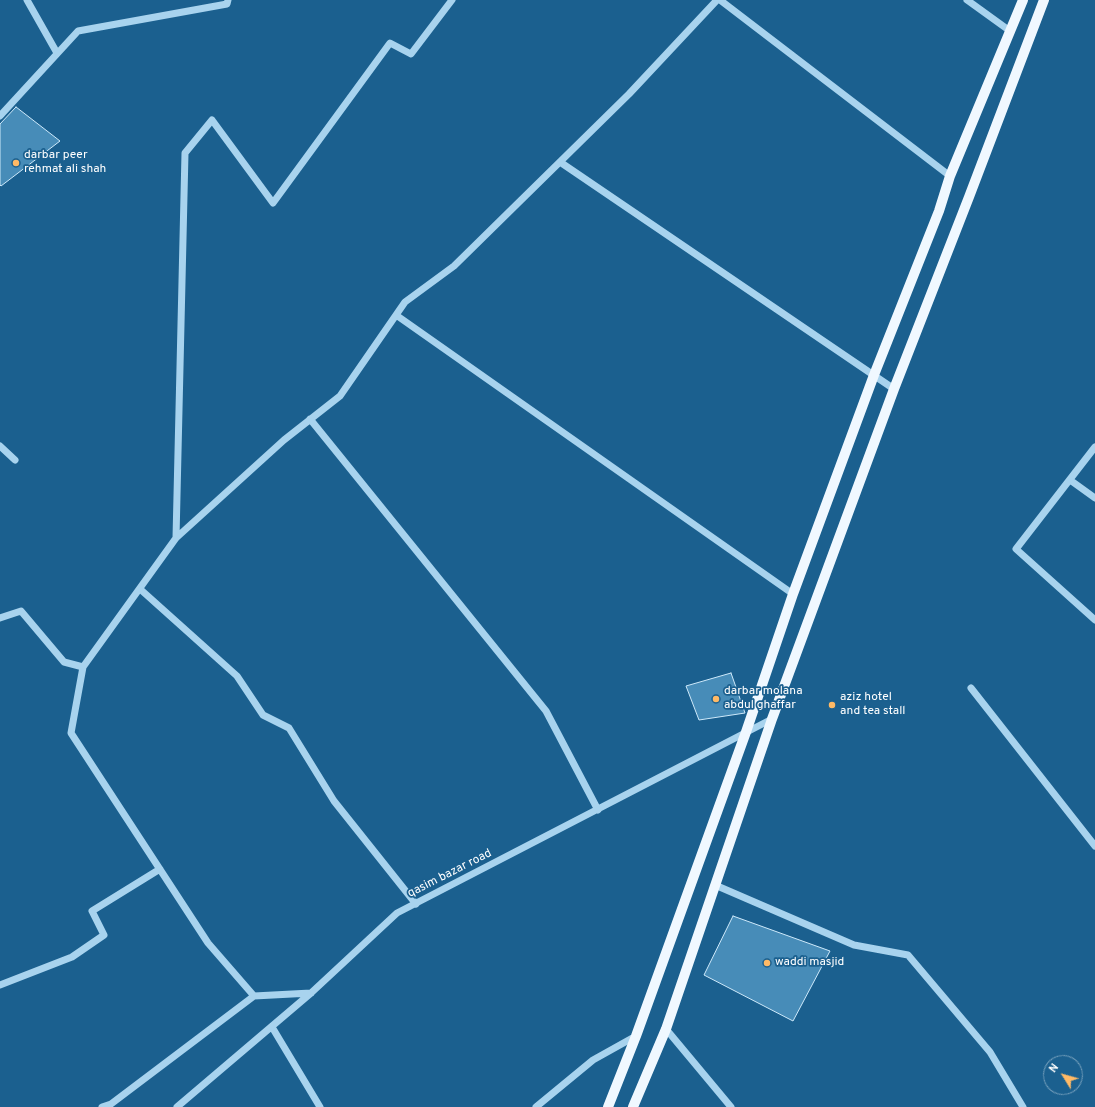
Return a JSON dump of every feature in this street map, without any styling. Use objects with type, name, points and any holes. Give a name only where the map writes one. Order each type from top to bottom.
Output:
[{"type":"main road","points":[[608,1107],[636,1036],[746,732],[793,594],[874,375],[939,212],[950,176],[1023,0]]},
{"type":"main road","points":[[633,1107],[666,1029],[772,719],[894,388],[972,190],[1044,0]]},
{"type":"street","points":[[27,0],[57,53]]},
{"type":"street","points":[[0,116],[78,31],[227,4],[228,0]]},
{"type":"street","points":[[176,538],[185,153],[212,120],[273,203],[390,43],[411,54],[452,0]]},
{"type":"street","points":[[254,996],[208,943],[71,733],[83,667],[176,538],[284,440],[340,396],[405,302],[454,266],[630,94],[717,0]]},
{"type":"street","points":[[720,0],[950,176]]},
{"type":"street","points":[[967,0],[1010,30]]},
{"type":"street","points":[[560,162],[894,388]]},
{"type":"street","points":[[396,315],[793,594]]},
{"type":"street","points":[[310,419],[546,711],[598,810]]},
{"type":"street","points":[[0,446],[15,460]]},
{"type":"street","points":[[1095,447],[1016,549],[1095,620]]},
{"type":"street","points":[[1070,480],[1095,498]]},
{"type":"street","points":[[140,589],[237,676],[263,715],[289,728],[334,801],[416,904]]},
{"type":"street","points":[[0,618],[21,611],[64,662],[83,667]]},
{"type":"street","points":[[971,688],[1095,846]]},
{"type":"street","name":"qasim bazar road","points":[[177,1107],[311,993],[397,913],[772,719]]},
{"type":"street","points":[[0,985],[72,957],[104,935],[92,911],[160,869]]},
{"type":"street","points":[[715,885],[854,945],[908,955],[990,1052],[1023,1107]]},
{"type":"street","points":[[102,1107],[111,1104],[254,996],[311,993]]},
{"type":"street","points":[[272,1027],[320,1107]]},
{"type":"street","points":[[666,1029],[731,1107]]},
{"type":"street","points":[[536,1107],[593,1060],[636,1036]]},
{"type":"building","name":"darbar peer rehmat ali shah","points":[[16,107],[60,141],[1,186],[0,124]]},
{"type":"building","name":"darbar molana abdul ghaffar","points":[[731,673],[745,713],[699,720],[686,686]]},
{"type":"building","name":"waddi masjid","points":[[733,916],[830,951],[793,1021],[704,975]]},
{"type":"place","name":"darbar peer rehmat ali shah","points":[[16,163]]},
{"type":"place","name":"darbar molana abdul ghaffar","points":[[716,699]]},
{"type":"place","name":"aziz hotel and tea stall","points":[[832,705]]},
{"type":"place","name":"waddi masjid","points":[[767,963]]}]
